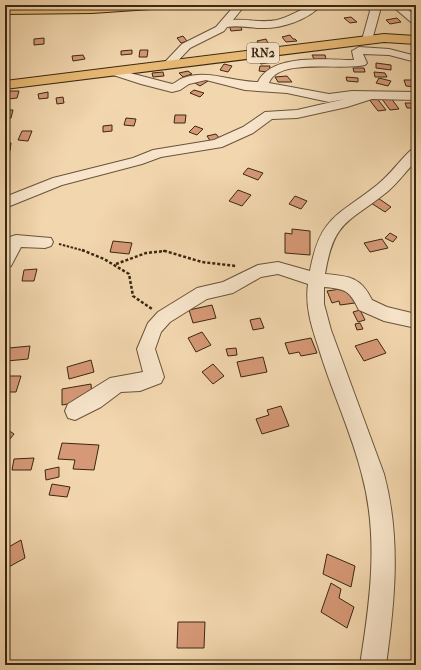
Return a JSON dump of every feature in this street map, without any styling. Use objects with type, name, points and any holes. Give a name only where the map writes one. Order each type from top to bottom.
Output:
[{"type":"highway","points":[[5,10],[92,9],[151,5]]},
{"type":"highway","name":"RN2","points":[[5,85],[384,38],[416,40]]},
{"type":"street","points":[[169,64],[186,46],[215,32],[225,24],[240,5]]},
{"type":"street","points":[[225,24],[236,22],[263,25],[307,13],[316,5]]},
{"type":"street","points":[[367,40],[367,34],[375,11],[372,5]]},
{"type":"street","points":[[396,5],[416,21]]},
{"type":"street","points":[[262,86],[264,78],[273,70],[284,69],[293,64],[337,64],[362,62],[357,51],[359,50],[389,52],[416,59]]},
{"type":"street","points":[[337,64],[347,71]]},
{"type":"street","points":[[111,71],[145,82],[172,88],[176,88],[185,81],[206,77],[245,86],[262,86],[287,89],[329,98],[372,95],[416,96]]},
{"type":"street","points":[[5,203],[58,181],[137,161],[158,153],[217,144],[248,130],[269,115],[297,114],[343,104],[372,95]]},
{"type":"street","points":[[373,665],[380,610],[384,545],[378,494],[363,442],[330,358],[314,298],[320,261],[326,238],[338,221],[353,207],[383,187],[416,153]]},
{"type":"street","points":[[5,262],[16,241],[45,242]]},
{"type":"street","points":[[74,410],[94,400],[117,384],[140,382],[154,377],[146,349],[154,328],[164,317],[203,293],[226,288],[258,271],[278,268],[317,280],[347,282],[360,293],[364,305],[384,314],[416,321]]},
{"type":"path","points":[[74,247],[116,264],[129,274],[133,296],[164,317]]},
{"type":"path","points":[[116,264],[146,253],[164,251],[202,262],[237,266],[258,271]]},
{"type":"building","points":[[351,17],[357,22],[350,23],[344,18]]},
{"type":"building","points":[[397,18],[401,22],[390,24],[386,20]]},
{"type":"building","points":[[229,25],[240,25],[242,30],[231,31]]},
{"type":"building","points":[[290,35],[297,41],[286,42],[282,37]]},
{"type":"building","points":[[183,36],[187,41],[181,43],[177,38]]},
{"type":"building","points":[[44,38],[44,44],[34,45],[34,39]]},
{"type":"building","points":[[266,39],[269,45],[260,46],[257,41]]},
{"type":"building","points":[[132,50],[132,54],[121,55],[121,51]]},
{"type":"building","points":[[140,50],[148,50],[147,57],[139,57]]},
{"type":"building","points":[[83,55],[85,59],[73,61],[72,56]]},
{"type":"building","points":[[312,55],[325,55],[326,59],[314,59]]},
{"type":"building","points":[[269,58],[272,62],[261,64],[257,60]]},
{"type":"building","points":[[376,63],[391,65],[391,70],[376,68]]},
{"type":"building","points":[[224,64],[232,66],[228,72],[220,70]]},
{"type":"building","points":[[260,66],[270,66],[269,72],[259,71]]},
{"type":"building","points":[[353,68],[364,68],[365,72],[354,72]]},
{"type":"building","points":[[188,71],[192,74],[183,77],[179,73]]},
{"type":"building","points":[[163,72],[164,76],[153,77],[152,73]]},
{"type":"building","points":[[374,72],[385,73],[387,77],[375,77]]},
{"type":"building","points":[[287,76],[292,82],[278,82],[275,77]]},
{"type":"building","points":[[346,77],[358,78],[358,82],[347,81]]},
{"type":"building","points":[[202,78],[208,81],[200,86],[195,83]]},
{"type":"building","points":[[379,78],[391,81],[388,86],[376,83]]},
{"type":"building","points":[[404,80],[416,80],[416,87],[406,86]]},
{"type":"building","points":[[194,90],[204,93],[200,97],[190,93]]},
{"type":"building","points":[[10,91],[19,91],[17,98],[8,99]]},
{"type":"building","points":[[48,92],[48,98],[39,99],[38,94]]},
{"type":"building","points":[[63,97],[64,103],[57,104],[56,98]]},
{"type":"building","points":[[376,97],[386,110],[378,111],[368,98]]},
{"type":"building","points":[[391,98],[399,109],[390,110],[382,99]]},
{"type":"building","points":[[405,103],[416,103],[416,108],[407,108]]},
{"type":"building","points":[[5,110],[13,110],[11,118],[5,119]]},
{"type":"building","points":[[175,115],[186,115],[185,123],[174,123]]},
{"type":"building","points":[[126,118],[136,119],[134,126],[124,125]]},
{"type":"building","points":[[112,125],[112,131],[103,132],[103,126]]},
{"type":"building","points":[[195,126],[203,129],[197,135],[189,132]]},
{"type":"building","points":[[22,131],[32,131],[28,141],[18,140]]},
{"type":"building","points":[[216,134],[220,139],[211,142],[207,136]]},
{"type":"building","points":[[5,143],[11,143],[10,151],[5,152]]},
{"type":"building","points":[[248,168],[263,173],[258,180],[243,174]]},
{"type":"building","points":[[238,190],[251,195],[242,206],[229,201]]},
{"type":"building","points":[[295,196],[307,201],[301,209],[289,204]]},
{"type":"building","points":[[378,198],[391,207],[385,212],[371,203]]},
{"type":"building","points":[[292,229],[310,231],[310,255],[285,253],[285,233],[292,234]]},
{"type":"building","points":[[390,233],[397,237],[393,242],[385,238]]},
{"type":"building","points":[[382,239],[388,248],[370,252],[364,243]]},
{"type":"building","points":[[113,241],[132,243],[129,254],[110,252]]},
{"type":"building","points":[[37,269],[34,281],[22,281],[24,270]]},
{"type":"building","points":[[348,288],[355,303],[340,305],[339,301],[332,303],[327,291]]},
{"type":"building","points":[[212,305],[216,318],[193,323],[189,310]]},
{"type":"building","points":[[360,310],[365,320],[358,322],[353,312]]},
{"type":"building","points":[[260,318],[264,328],[253,330],[250,320]]},
{"type":"building","points":[[360,323],[363,329],[357,330],[355,324]]},
{"type":"building","points":[[202,332],[211,345],[196,352],[188,338]]},
{"type":"building","points":[[311,338],[317,353],[301,356],[299,352],[289,354],[285,343]]},
{"type":"building","points":[[377,339],[386,353],[364,361],[355,346]]},
{"type":"building","points":[[30,346],[28,359],[7,361],[9,348]]},
{"type":"building","points":[[236,348],[237,355],[228,356],[226,349]]},
{"type":"building","points":[[263,357],[267,372],[241,377],[237,362]]},
{"type":"building","points":[[91,360],[94,372],[69,379],[67,367]]},
{"type":"building","points":[[213,364],[224,376],[213,384],[202,372]]},
{"type":"building","points":[[5,376],[21,376],[16,392],[5,392]]},
{"type":"building","points":[[91,384],[92,400],[62,405],[62,389]]},
{"type":"building","points":[[281,406],[289,426],[262,434],[256,419],[269,415],[267,410]]},
{"type":"building","points":[[5,428],[14,434],[5,445]]},
{"type":"building","points":[[62,443],[99,445],[94,470],[73,469],[75,460],[58,459]]},
{"type":"building","points":[[34,458],[31,470],[12,470],[14,459]]},
{"type":"building","points":[[59,467],[59,477],[46,480],[45,470]]},
{"type":"building","points":[[52,484],[70,487],[67,497],[49,495]]},
{"type":"building","points":[[21,540],[25,558],[5,569],[5,549]]},
{"type":"building","points":[[327,554],[355,566],[351,587],[323,574]]},
{"type":"building","points":[[331,583],[341,589],[339,598],[354,607],[347,628],[321,612]]},
{"type":"building","points":[[178,622],[205,622],[204,648],[177,648]]}]
